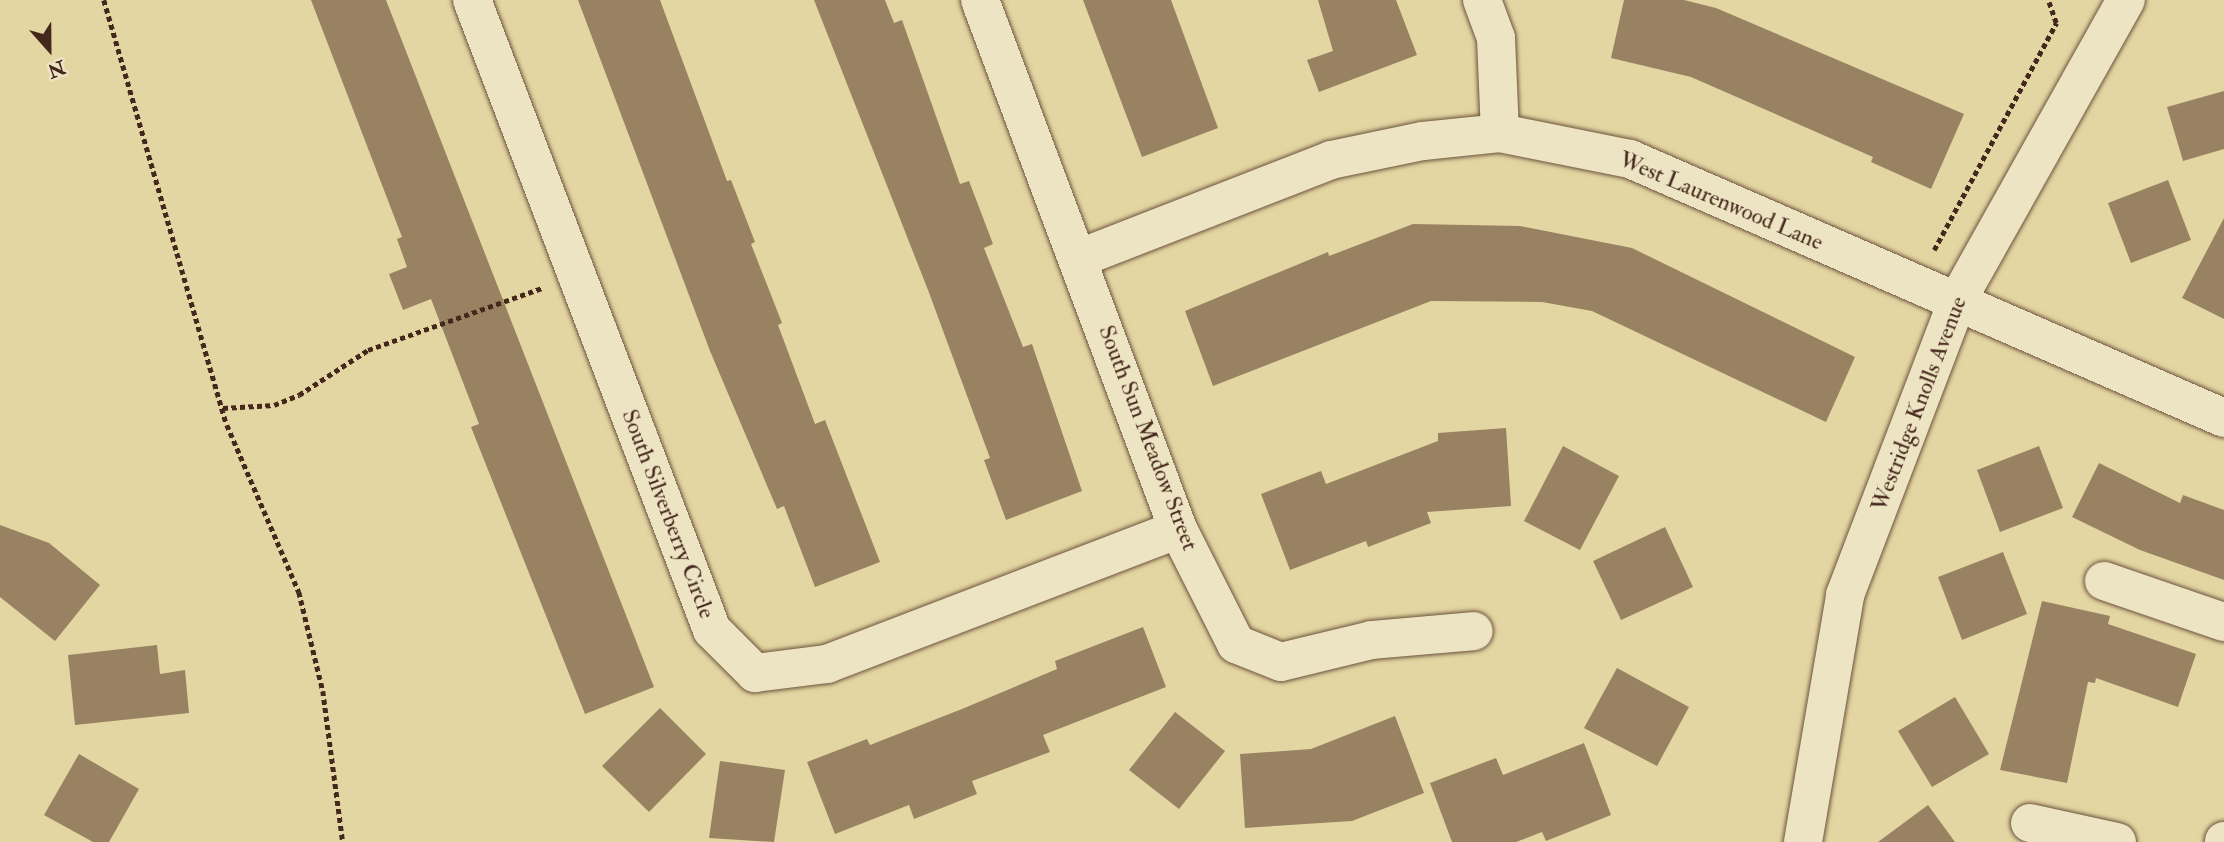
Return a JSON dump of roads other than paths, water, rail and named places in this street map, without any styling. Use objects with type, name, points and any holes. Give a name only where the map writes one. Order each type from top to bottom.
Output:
[{"type":"street","name":"South Silverberry Circle","points":[[472,0],[712,630],[755,673],[827,664],[1178,529]]},
{"type":"street","name":"South Sun Meadow Street","points":[[980,0],[1080,258],[1178,529],[1236,644],[1281,662],[1372,640],[1474,631]]},
{"type":"street","points":[[1482,0],[1496,38],[1500,133]]},
{"type":"street","name":"Westridge Knolls Avenue","points":[[1803,842],[1845,595],[1957,301],[2110,6]]},
{"type":"street","name":"West Laurenwood Lane","points":[[1080,258],[1331,160],[1423,141],[1500,133],[1630,159],[2224,418]]},
{"type":"street","points":[[2104,581],[2224,622]]},
{"type":"street","points":[[2029,823],[2117,842]]}]
